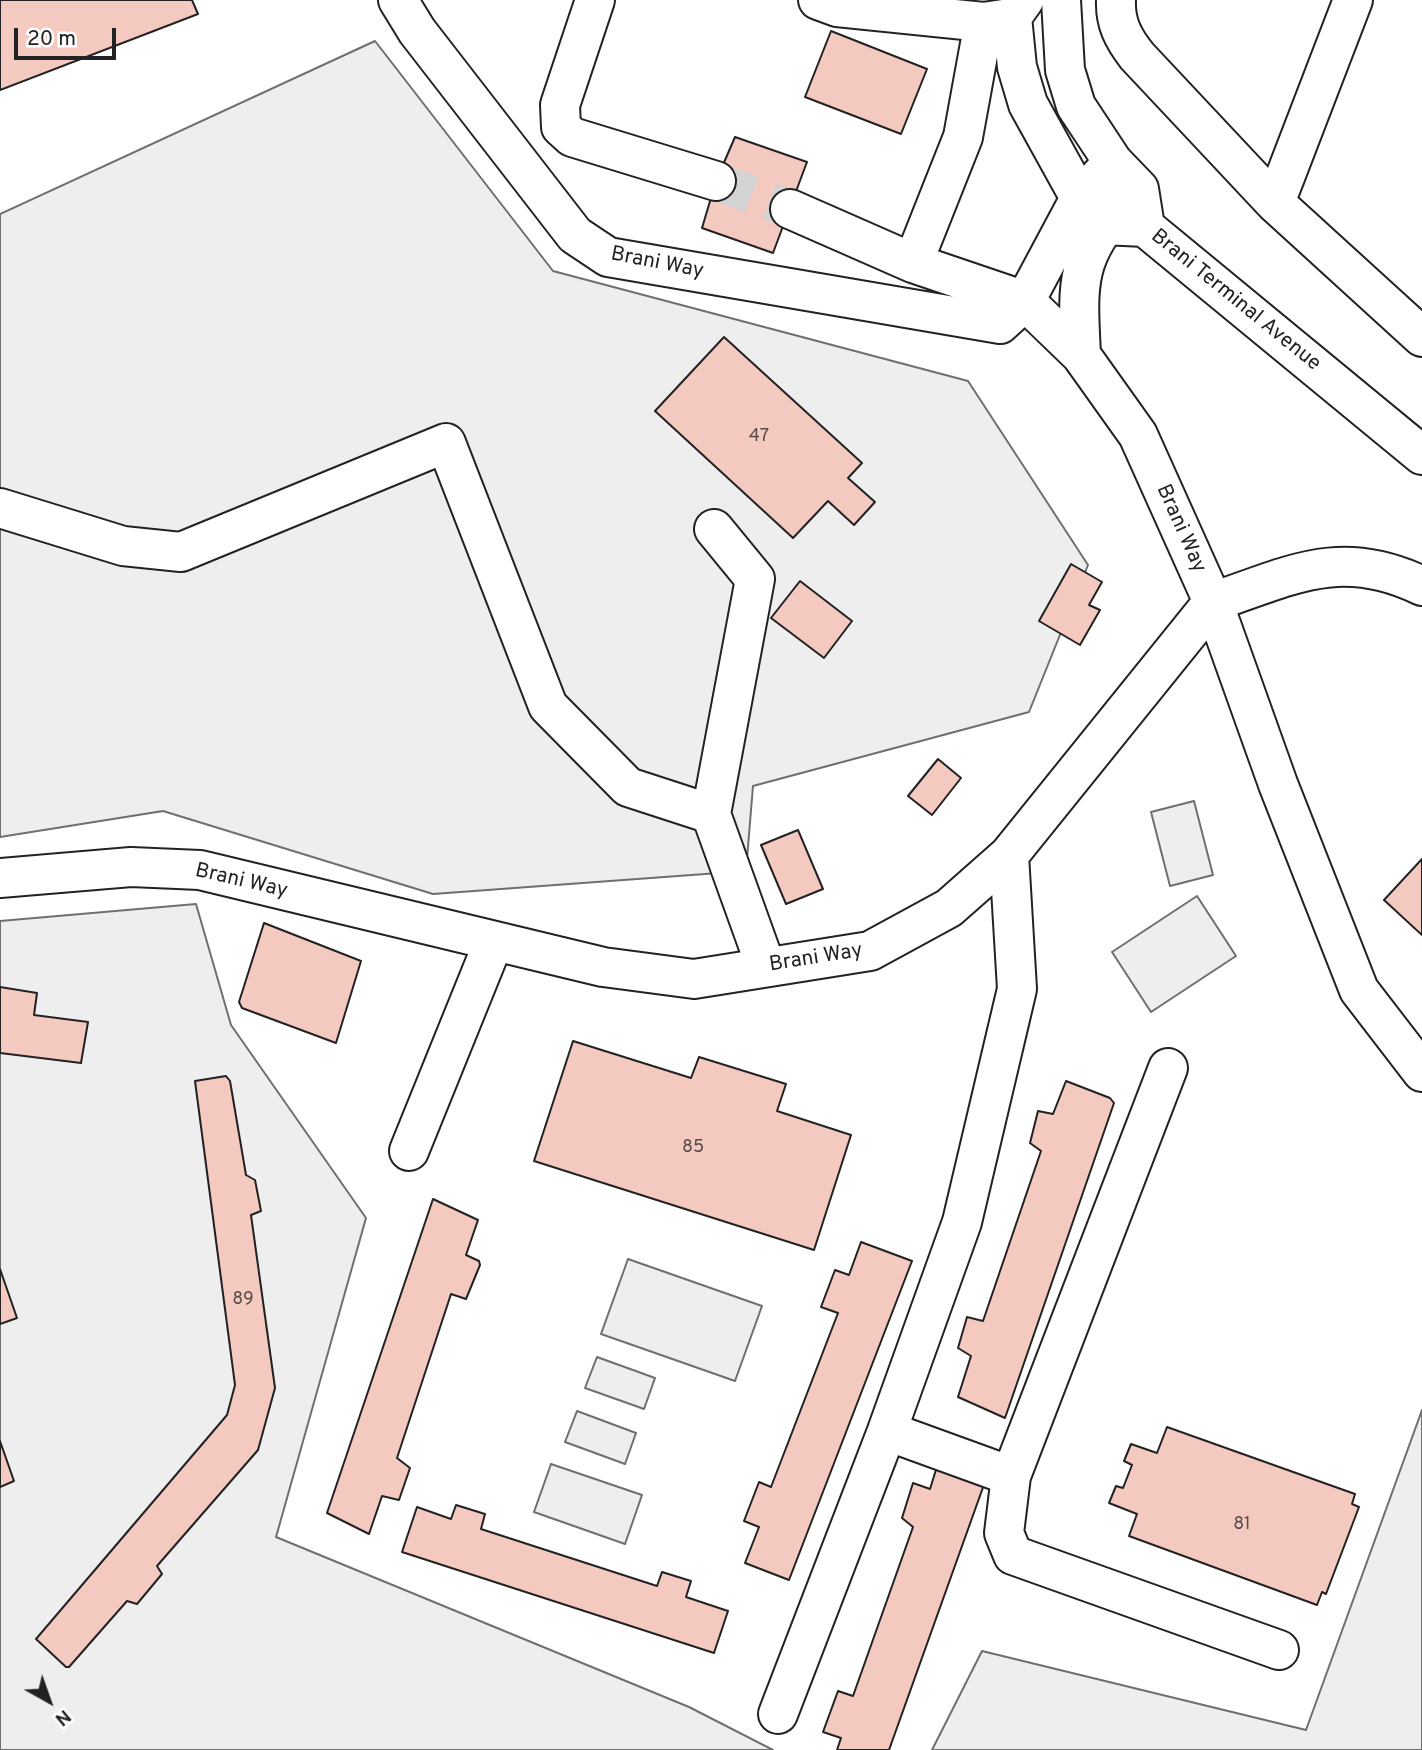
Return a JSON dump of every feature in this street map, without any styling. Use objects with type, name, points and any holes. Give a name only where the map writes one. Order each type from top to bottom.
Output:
[{"type":"street","name":"Brani Way","points":[[398,0],[417,31],[575,235],[608,257],[994,324],[1004,321],[1025,301],[1092,212]]},
{"type":"street","points":[[595,0],[560,105],[561,127],[572,137],[716,181]]},
{"type":"street","points":[[818,0],[837,7],[1007,13],[1062,5],[1065,70],[1076,107],[1113,162],[1139,189],[1145,227]]},
{"type":"street","points":[[1116,0],[1115,18],[1124,39],[1137,57],[1275,203],[1422,337]]},
{"type":"street","points":[[1275,203],[1353,0]]},
{"type":"street","points":[[914,263],[1007,13]]},
{"type":"street","points":[[1007,13],[1017,67],[1028,104],[1092,212]]},
{"type":"street","points":[[1081,355],[1079,280],[1092,212],[1113,162]]},
{"type":"street","points":[[1092,212],[1139,189]]},
{"type":"street","points":[[790,209],[914,263],[1025,301]]},
{"type":"street","name":"Brani Terminal Avenue","points":[[1092,212],[1145,227],[1422,455]]},
{"type":"street","name":"Brani Way","points":[[0,878],[131,867],[200,870],[603,967],[694,979],[870,951],[949,908],[1009,855],[1213,602],[1138,435],[1081,355],[1025,301]]},
{"type":"street","points":[[0,508],[123,545],[181,552],[446,443],[548,706],[628,787],[711,814]]},
{"type":"street","points":[[714,529],[755,579],[711,814],[766,967]]},
{"type":"street","points":[[1422,586],[1392,571],[1354,565],[1310,569],[1213,602],[1278,784],[1359,990],[1422,1072]]},
{"type":"street","points":[[778,1714],[887,1431],[962,1222],[1017,989],[1009,855]]},
{"type":"street","points":[[409,1151],[494,941]]},
{"type":"street","points":[[1168,1068],[1011,1476],[1004,1533],[1013,1555],[1279,1650]]},
{"type":"street","points":[[887,1431],[1011,1476]]},
{"type":"shaded area","points":[[375,41],[553,271],[968,381],[1088,565],[1029,712],[753,786],[746,871],[433,894],[163,811],[0,837],[0,214]]},
{"type":"shaded area","points":[[1194,801],[1213,875],[1170,886],[1151,812]]},
{"type":"shaded area","points":[[1197,896],[1236,956],[1151,1012],[1112,952]]},
{"type":"shaded area","points":[[196,904],[231,1025],[366,1218],[276,1537],[689,1707],[773,1750],[0,1750],[0,921]]},
{"type":"shaded area","points":[[628,1259],[762,1306],[735,1381],[601,1334]]},
{"type":"shaded area","points":[[597,1357],[655,1378],[644,1409],[585,1388]]},
{"type":"shaded area","points":[[1422,1410],[1422,1750],[932,1750],[982,1651],[1306,1730]]},
{"type":"shaded area","points":[[577,1411],[636,1433],[625,1464],[565,1442]]},
{"type":"shaded area","points":[[551,1464],[642,1495],[625,1544],[534,1512]]},
{"type":"building","points":[[0,0],[192,0],[198,14],[0,90]]},
{"type":"building","points":[[831,31],[927,69],[901,134],[805,97]]},
{"type":"building","points":[[735,137],[807,162],[773,253],[702,228],[716,181]]},
{"type":"building","points":[[724,337],[862,463],[848,478],[875,502],[854,525],[828,501],[793,538],[655,411]]},
{"type":"building","points":[[1071,564],[1102,582],[1089,605],[1100,610],[1080,645],[1039,621]]},
{"type":"building","points":[[800,581],[852,621],[824,658],[771,618]]},
{"type":"building","points":[[938,759],[961,778],[932,815],[908,796]]},
{"type":"building","points":[[798,830],[823,889],[786,904],[761,845]]},
{"type":"building","points":[[1422,859],[1422,935],[1384,900]]},
{"type":"building","points":[[264,923],[361,961],[336,1043],[242,1008],[239,1002]]},
{"type":"building","points":[[0,987],[37,993],[34,1015],[88,1022],[81,1063],[0,1053]]},
{"type":"building","points":[[573,1041],[691,1078],[699,1057],[786,1084],[777,1111],[851,1135],[814,1250],[534,1161]]},
{"type":"building","points":[[226,1076],[230,1081],[246,1175],[255,1180],[261,1211],[251,1215],[275,1388],[258,1450],[157,1566],[162,1574],[137,1604],[127,1601],[69,1667],[66,1667],[36,1639],[227,1415],[235,1385],[195,1081]]},
{"type":"building","points":[[1066,1081],[1110,1098],[1114,1103],[1005,1418],[958,1397],[971,1356],[958,1348],[967,1317],[983,1321],[1041,1151],[1030,1143],[1038,1111],[1053,1114]]},
{"type":"building","points":[[433,1199],[478,1220],[466,1255],[479,1261],[480,1265],[466,1299],[451,1294],[397,1458],[410,1468],[399,1500],[382,1496],[369,1534],[327,1513]]},
{"type":"building","points":[[861,1242],[912,1261],[789,1580],[745,1563],[759,1527],[744,1521],[759,1482],[771,1487],[838,1313],[821,1307],[835,1270],[849,1275]]},
{"type":"building","points":[[0,1269],[17,1318],[0,1324]]},
{"type":"building","points":[[1167,1427],[1355,1494],[1352,1504],[1359,1507],[1326,1594],[1322,1592],[1317,1605],[1129,1536],[1137,1514],[1109,1503],[1116,1486],[1123,1488],[1132,1465],[1124,1461],[1131,1444],[1157,1453]]},
{"type":"building","points":[[0,1441],[14,1481],[0,1487]]},
{"type":"building","points":[[939,1460],[986,1479],[889,1750],[837,1750],[841,1738],[823,1732],[838,1691],[853,1696],[913,1527],[902,1518],[913,1483],[930,1489]]},
{"type":"building","points":[[456,1505],[485,1514],[481,1529],[657,1586],[662,1572],[691,1581],[686,1597],[728,1611],[714,1653],[402,1552],[417,1507],[451,1519]]},
{"type":"tunnel","points":[[716,181],[790,209]]}]
